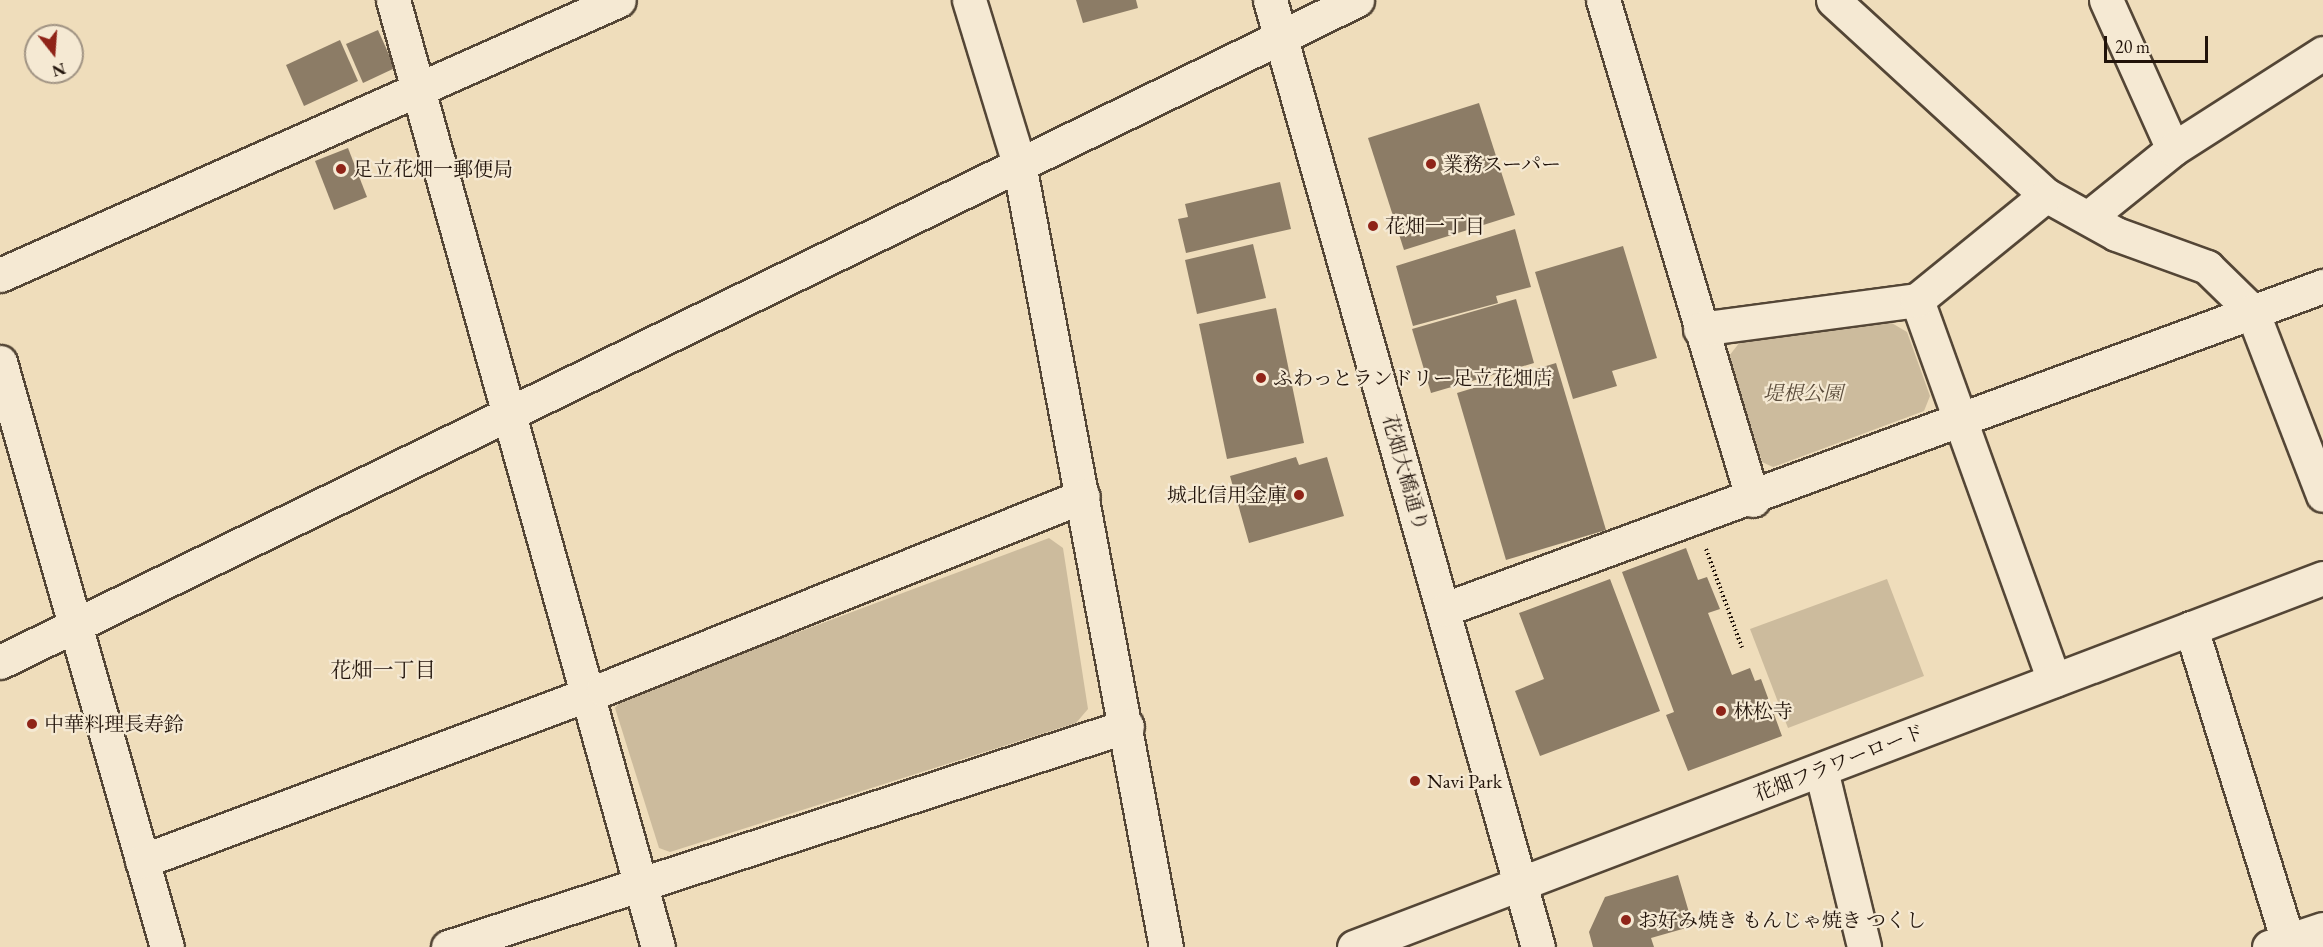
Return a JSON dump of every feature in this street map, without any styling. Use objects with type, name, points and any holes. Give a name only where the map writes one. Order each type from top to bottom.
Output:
[{"type":"street","points":[[393,0],[658,947]]},
{"type":"street","points":[[0,275],[619,0]]},
{"type":"street","points":[[969,0],[1019,164],[1127,726],[1166,947]]},
{"type":"street","name":"花畑大橋通り","points":[[1270,0],[1538,947]]},
{"type":"street","points":[[0,662],[1357,0]]},
{"type":"street","points":[[1603,0],[1753,500]]},
{"type":"street","points":[[1833,0],[2046,195],[2090,216],[2116,234],[2207,267],[2252,311],[2323,495]]},
{"type":"street","points":[[2106,0],[2174,148]]},
{"type":"street","points":[[2090,216],[2174,148],[2323,53]]},
{"type":"street","points":[[1700,329],[1917,300],[2046,195]]},
{"type":"street","points":[[1444,609],[1753,500],[2323,286]]},
{"type":"street","points":[[1917,300],[2055,680]]},
{"type":"street","points":[[0,362],[166,947]]},
{"type":"street","points":[[142,861],[587,695],[1083,496]]},
{"type":"street","name":"花畑フラワーロード","points":[[1354,947],[2323,578]]},
{"type":"street","points":[[2191,628],[2283,945],[2323,929]]},
{"type":"street","points":[[448,947],[1127,726]]},
{"type":"street","points":[[1821,770],[1864,947]]},
{"type":"path","points":[[1696,520],[1742,648]]},
{"type":"green space","name":"堤根公園","points":[[1890,322],[1907,332],[1930,396],[1924,411],[1773,467],[1762,462],[1729,356],[1740,342]]},
{"type":"green space","points":[[1049,538],[1063,548],[1088,709],[1076,723],[670,852],[659,848],[615,708],[623,698]]},
{"type":"green space","points":[[1887,579],[1924,676],[1788,728],[1750,629]]},
{"type":"building","points":[[1076,0],[1136,0],[1138,8],[1083,23]]},
{"type":"building","points":[[378,30],[395,68],[363,83],[346,44]]},
{"type":"building","points":[[340,40],[358,81],[304,106],[286,65]]},
{"type":"building","points":[[1479,103],[1515,215],[1404,250],[1368,138]]},
{"type":"building","points":[[348,148],[367,197],[334,210],[315,161]]},
{"type":"building","points":[[1280,182],[1291,229],[1186,253],[1178,219],[1188,217],[1185,204]]},
{"type":"building","points":[[1515,229],[1531,287],[1496,296],[1498,303],[1413,326],[1396,266]]},
{"type":"building","points":[[1253,244],[1266,298],[1197,314],[1185,260]]},
{"type":"building","points":[[1623,246],[1657,358],[1612,371],[1617,386],[1573,399],[1535,272]]},
{"type":"building","points":[[1516,299],[1534,363],[1431,393],[1412,329]]},
{"type":"building","points":[[1276,308],[1304,443],[1227,459],[1199,324]]},
{"type":"building","points":[[1556,363],[1606,530],[1506,560],[1457,393]]},
{"type":"building","points":[[1296,457],[1299,465],[1327,457],[1344,516],[1249,543],[1230,476]]},
{"type":"building","points":[[1686,548],[1698,580],[1707,577],[1720,609],[1708,613],[1732,675],[1750,668],[1755,681],[1761,679],[1782,736],[1688,771],[1666,715],[1674,712],[1622,572]]},
{"type":"building","points":[[1610,579],[1660,711],[1540,756],[1515,691],[1544,679],[1519,613]]},
{"type":"building","points":[[1678,875],[1693,926],[1651,938],[1654,947],[1593,947],[1589,932],[1605,897]]},
{"type":"place","name":"業務スーパー","points":[[1431,164]]},
{"type":"place","name":"足立花畑一郵便局","points":[[341,169]]},
{"type":"place","name":"花畑一丁目","points":[[1373,226]]},
{"type":"place","name":"ふわっとランドリー足立花畑店","points":[[1261,378]]},
{"type":"place","name":"城北信用金庫","points":[[1299,495]]},
{"type":"place","name":"林松寺","points":[[1721,711]]},
{"type":"place","name":"中華料理長寿鈴","points":[[32,724]]},
{"type":"place","name":"Navi Park","points":[[1415,781]]},
{"type":"place","name":"お好み焼き もんじゃ焼き つくし","points":[[1626,920]]},
{"type":"district","name":"花畑一丁目","points":[[383,670]]}]
